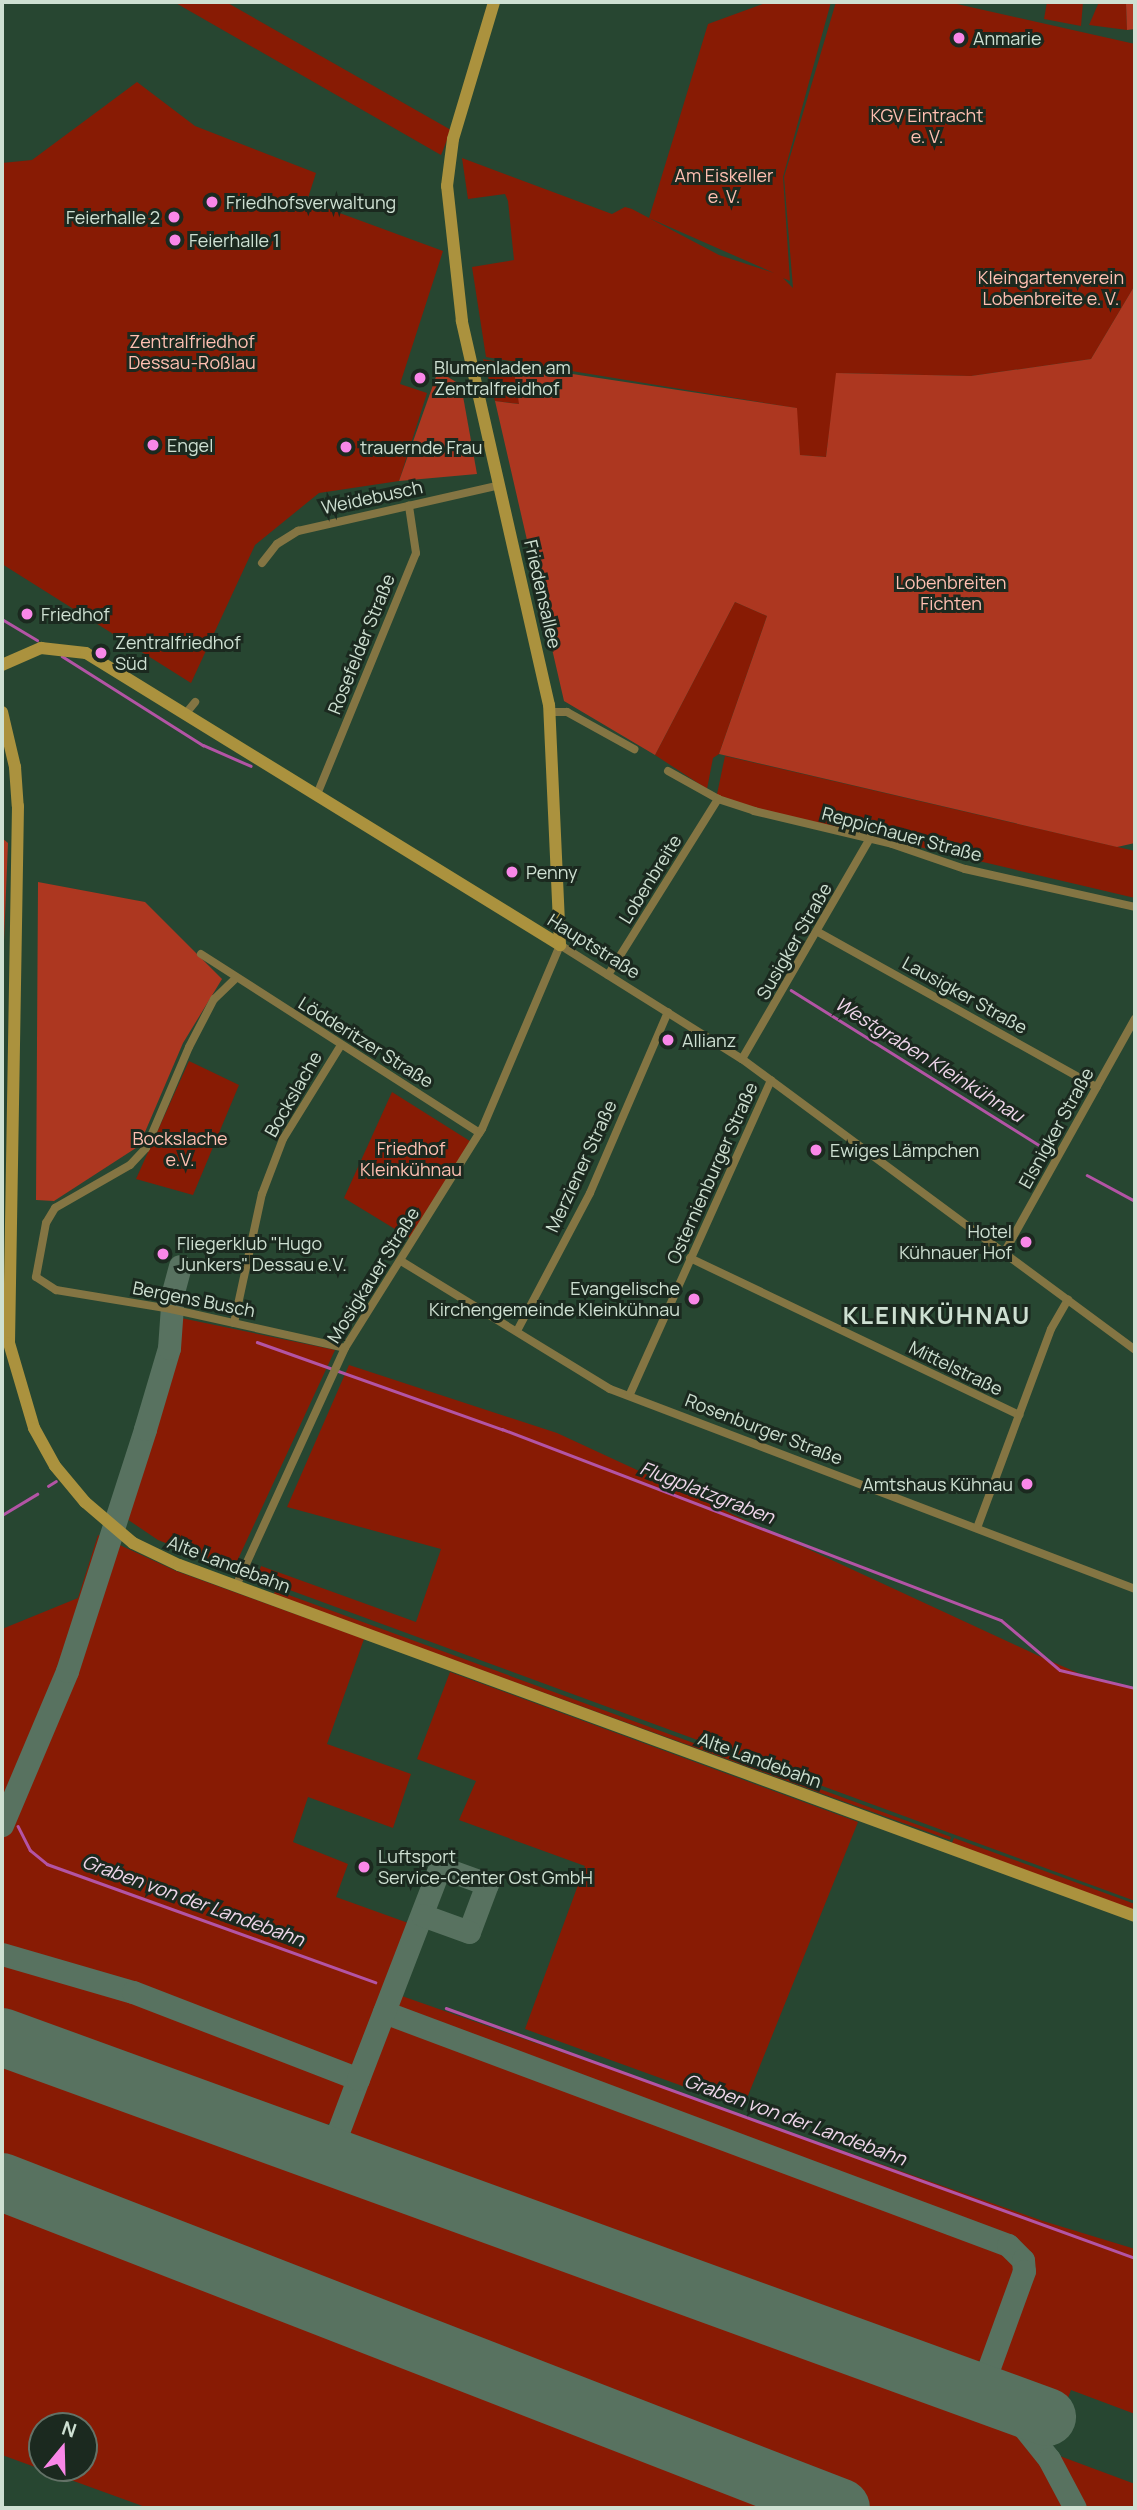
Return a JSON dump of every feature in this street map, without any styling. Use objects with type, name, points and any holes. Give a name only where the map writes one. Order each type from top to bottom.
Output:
[{"type":"main road","name":"Friedensallee","points":[[495,2],[448,161],[454,257],[462,321],[550,712],[560,945]]},
{"type":"main road","name":"Hauptstraße","points":[[2,665],[41,649],[78,650],[191,707],[318,792],[560,945]]},
{"type":"main road","name":"Alte Landebahn","points":[[2,712],[12,751],[18,806],[5,1283],[9,1343],[19,1388],[36,1433],[65,1479],[95,1513],[133,1542],[236,1586],[1135,1916]]},
{"type":"street","name":"Weidebusch","points":[[262,563],[277,544],[298,531],[500,485]]},
{"type":"street","name":"Rosefelder Straße","points":[[318,792],[416,553],[409,506]]},
{"type":"street","points":[[550,712],[566,712],[634,748]]},
{"type":"street","name":"Reppichauer Straße","points":[[668,771],[719,799],[870,838],[965,869],[1135,907]]},
{"type":"street","name":"Lobenbreite","points":[[608,975],[719,799]]},
{"type":"street","name":"Susigker Straße","points":[[742,1059],[818,932],[870,838]]},
{"type":"street","name":"Lausigker Straße","points":[[818,932],[1097,1087]]},
{"type":"street","name":"Hauptstraße","points":[[560,945],[742,1059],[1135,1350]]},
{"type":"street","name":"Mosigkauer Straße","points":[[236,1586],[338,1360],[480,1133],[560,945]]},
{"type":"street","name":"Lödderitzer Straße","points":[[201,954],[480,1133]]},
{"type":"street","name":"Bergens Busch","points":[[236,978],[214,999],[195,1035],[146,1148],[130,1165],[55,1208],[46,1223],[36,1269],[38,1282],[56,1290],[234,1323],[345,1348]]},
{"type":"street","name":"Merziener Straße","points":[[517,1331],[590,1193],[668,1012]]},
{"type":"street","name":"Elsnigker Straße","points":[[1004,1253],[1135,1019]]},
{"type":"street","name":"Bockslache","points":[[234,1323],[262,1194],[283,1139],[341,1045]]},
{"type":"street","name":"Osternienburger Straße","points":[[630,1394],[771,1080]]},
{"type":"street","name":"Mittelstraße","points":[[690,1258],[1019,1415]]},
{"type":"street","name":"Rosenburger Straße","points":[[401,1261],[610,1388],[1135,1589]]},
{"type":"street","points":[[977,1528],[1051,1329],[1068,1300]]},
{"type":"green space","points":[[174,2],[226,2],[451,130],[441,155]]},
{"type":"green space","points":[[768,2],[831,2],[783,177],[790,281],[783,278],[793,288],[784,177],[836,2],[948,2],[1135,44],[1135,285],[1091,359],[971,376],[837,373],[826,457],[800,455],[796,408],[486,357],[472,267],[514,260],[508,201],[505,194],[468,199],[462,158],[612,214],[625,207],[649,218],[708,24]],"holes":[[[649,218],[774,273],[719,255]]]},
{"type":"green space","points":[[1047,2],[1083,2],[1081,26],[1044,19]]},
{"type":"green space","points":[[1099,2],[1126,2],[1127,30],[1089,25]]},
{"type":"green space","points":[[1126,2],[1135,2],[1135,29],[1127,30]]},
{"type":"green space","name":"Zentralfriedhof Dessau-Roßlau","points":[[137,82],[195,126],[316,173],[307,201],[443,251],[400,384],[427,393],[399,481],[319,493],[255,545],[191,683],[2,564],[2,163],[32,160]]},
{"type":"green space","name":"Lobenbreiten Fichten","points":[[1135,285],[1135,843],[1117,847],[719,754],[767,616],[735,602],[655,755],[564,701],[495,401],[519,404],[513,365],[797,408],[800,455],[826,457],[836,373],[971,376],[1091,359]]},
{"type":"green space","points":[[483,359],[513,365],[520,404],[495,401]]},
{"type":"green space","points":[[438,371],[461,385],[477,474],[399,481]]},
{"type":"green space","points":[[735,602],[767,616],[719,754],[713,758],[707,789],[655,755]]},
{"type":"green space","points":[[725,756],[1135,851],[1135,898],[716,799]]},
{"type":"green space","points":[[2,838],[8,843],[2,989]]},
{"type":"green space","points":[[38,882],[145,902],[222,979],[183,1043],[139,1146],[54,1201],[36,1200]]},
{"type":"green space","name":"Bockslache e.V.","points":[[189,1061],[239,1085],[193,1195],[136,1179]]},
{"type":"green space","name":"Friedhof Kleinkühnau","points":[[392,1092],[473,1143],[413,1240],[344,1198]]},
{"type":"green space","points":[[181,1318],[335,1350],[233,1570],[158,1540],[121,1515],[170,1374]]},
{"type":"green space","points":[[349,1365],[557,1433],[1039,1656],[1094,1680],[1135,1688],[1135,1901],[257,1578],[261,1566],[416,1622],[441,1549],[287,1507]]},
{"type":"green space","points":[[98,1535],[176,1571],[364,1639],[327,1744],[411,1774],[393,1828],[308,1797],[293,1842],[348,1864],[336,1897],[411,1924],[335,2121],[311,2132],[2,2019],[2,1629],[78,1598]]},
{"type":"green space","points":[[275,1590],[951,1837],[950,1840],[274,1595]]},
{"type":"green space","points":[[450,1672],[858,1822],[743,2108],[525,2029],[585,1866],[459,1820],[476,1781],[417,1759]]},
{"type":"green space","points":[[954,1838],[1135,1904],[1135,1911],[952,1843]]},
{"type":"green space","points":[[399,1995],[1043,2221],[1135,2249],[1135,2414],[1071,2390],[1065,2406],[1008,2386],[999,2365],[983,2359],[960,2369],[356,2149],[349,2126]]},
{"type":"green space","points":[[2,2053],[1054,2437],[1049,2452],[1135,2484],[1135,2508],[148,2508],[76,2482],[98,2482],[98,2412],[28,2412],[28,2464],[2,2455]]},
{"type":"waterway","name":"Westgraben Kleinkühnau","points":[[2,619],[37,640]]},
{"type":"waterway","name":"Westgraben Kleinkühnau","points":[[62,656],[203,745],[251,766]]},
{"type":"waterway","name":"Westgraben Kleinkühnau","points":[[791,990],[1052,1153]]},
{"type":"waterway","name":"Westgraben Kleinkühnau","points":[[1087,1175],[1135,1201]]},
{"type":"waterway","name":"Flugplatzgraben","points":[[257,1342],[502,1429],[1001,1620],[1060,1670],[1135,1688]]},
{"type":"waterway","name":"Flugplatzgraben","points":[[48,1486],[56,1481]]},
{"type":"waterway","name":"Flugplatzgraben","points":[[2,1515],[37,1494]]},
{"type":"waterway","name":"Graben von der Landebahn","points":[[18,1826],[30,1850],[47,1864],[375,1982]]},
{"type":"waterway","name":"Graben von der Landebahn","points":[[446,2008],[1135,2258]]},
{"type":"taxiway","points":[[2,1825],[67,1671],[145,1429],[169,1348],[173,1292],[180,1266]]},
{"type":"taxiway","points":[[329,2156],[440,1867],[487,1884],[469,1932],[422,1915]]},
{"type":"taxiway","points":[[2,1954],[133,1992],[358,2079]]},
{"type":"taxiway","points":[[384,2012],[1008,2245],[1023,2260],[1024,2271],[980,2392]]},
{"type":"taxiway","points":[[1026,2409],[1021,2424],[1049,2459],[1075,2508]]},
{"type":"runway","points":[[2,2037],[1047,2417]]},
{"type":"runway","points":[[2,2182],[841,2508]]},
{"type":"place","name":"Anmarie","points":[[959,38]]},
{"type":"place","name":"Friedhofsverwaltung","points":[[212,202]]},
{"type":"place","name":"Feierhalle 2","points":[[174,217]]},
{"type":"place","name":"Feierhalle 1","points":[[175,240]]},
{"type":"place","name":"Blumenladen am Zentralfreidhof","points":[[420,378]]},
{"type":"place","name":"Engel","points":[[153,445]]},
{"type":"place","name":"trauernde Frau","points":[[346,447]]},
{"type":"place","name":"Friedhof","points":[[27,614]]},
{"type":"place","name":"Zentralfriedhof Süd","points":[[101,653]]},
{"type":"place","name":"Penny","points":[[512,872]]},
{"type":"place","name":"Allianz","points":[[668,1040]]},
{"type":"place","name":"Ewiges Lämpchen","points":[[816,1150]]},
{"type":"place","name":"Hotel Kühnauer Hof","points":[[1026,1242]]},
{"type":"place","name":"Fliegerklub \"Hugo Junkers\" Dessau e.V.","points":[[163,1254]]},
{"type":"place","name":"Evangelische Kirchengemeinde Kleinkühnau","points":[[694,1299]]},
{"type":"place","name":"Amtshaus Kühnau","points":[[1027,1484]]},
{"type":"place","name":"Luftsport Service-Center Ost GmbH","points":[[364,1867]]},
{"type":"district","name":"KLEINKÜHNAU","points":[[937,1315]]},
{"type":"park label","name":"KGV Eintracht e. V.","points":[[927,126]]},
{"type":"park label","name":"Am Eiskeller e. V.","points":[[724,186]]},
{"type":"park label","name":"Kleingartenverein Lobenbreite e. V.","points":[[1051,288]]}]
